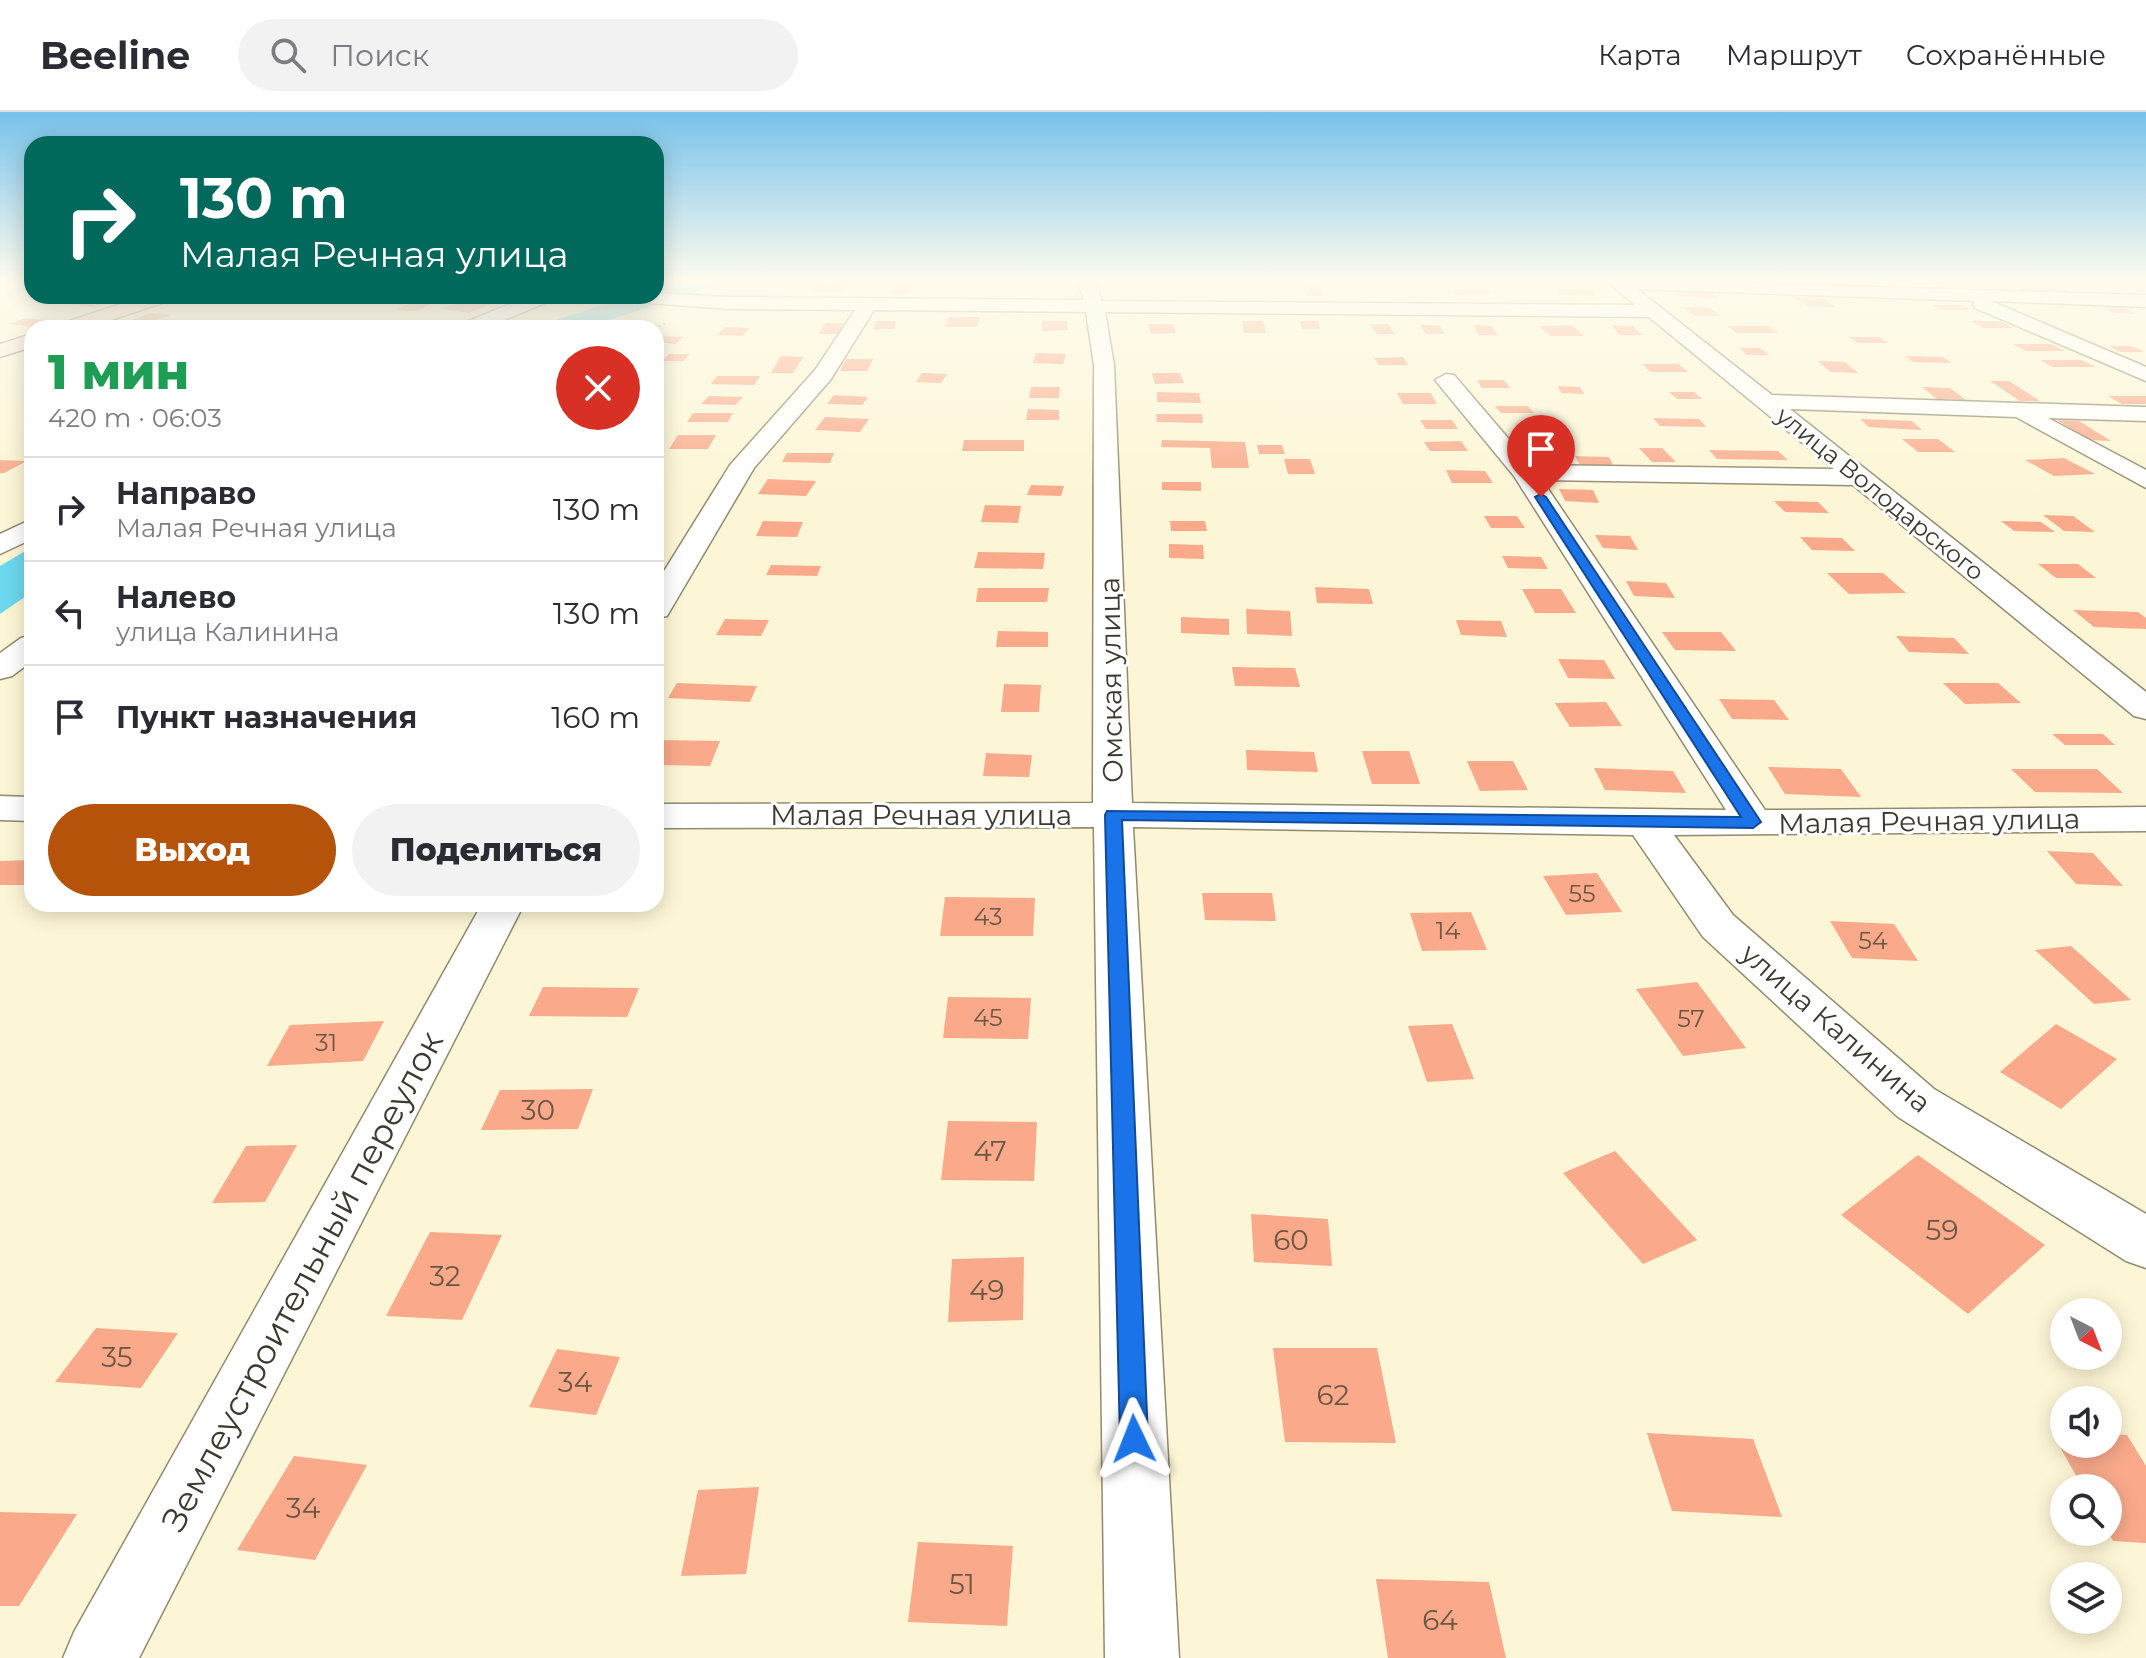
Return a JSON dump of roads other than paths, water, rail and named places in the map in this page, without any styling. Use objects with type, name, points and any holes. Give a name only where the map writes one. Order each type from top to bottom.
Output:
[{"type":"street","points":[[664,596],[743,465],[823,374],[838,351]]},
{"type":"street","name":"Омская улица","points":[[1102,351],[1107,437],[1113,815],[1142,1658]]},
{"type":"street","name":"улица Володарского","points":[[1703,351],[2146,709]]},
{"type":"street","points":[[2091,351],[2146,375]]},
{"type":"street","points":[[1446,380],[1524,472],[1753,822]]},
{"type":"street","points":[[1767,402],[2146,414]]},
{"type":"street","points":[[2018,410],[2146,480]]},
{"type":"street","points":[[1524,472],[1860,477]]},
{"type":"street","points":[[0,546],[24,532]]},
{"type":"street","points":[[0,669],[24,651]]},
{"type":"street","points":[[0,808],[24,809]]},
{"type":"street","name":"Малая Речная улица","points":[[664,816],[1113,815],[1645,823],[2146,819]]},
{"type":"street","name":"улица Калинина","points":[[1645,823],[1718,926],[1916,1103],[2146,1243]]},
{"type":"street","name":"Землеустроительный переулок","points":[[100,1658],[499,912]]},
{"type":"water","points":[[24,552],[24,598],[0,614],[0,566]]}]
